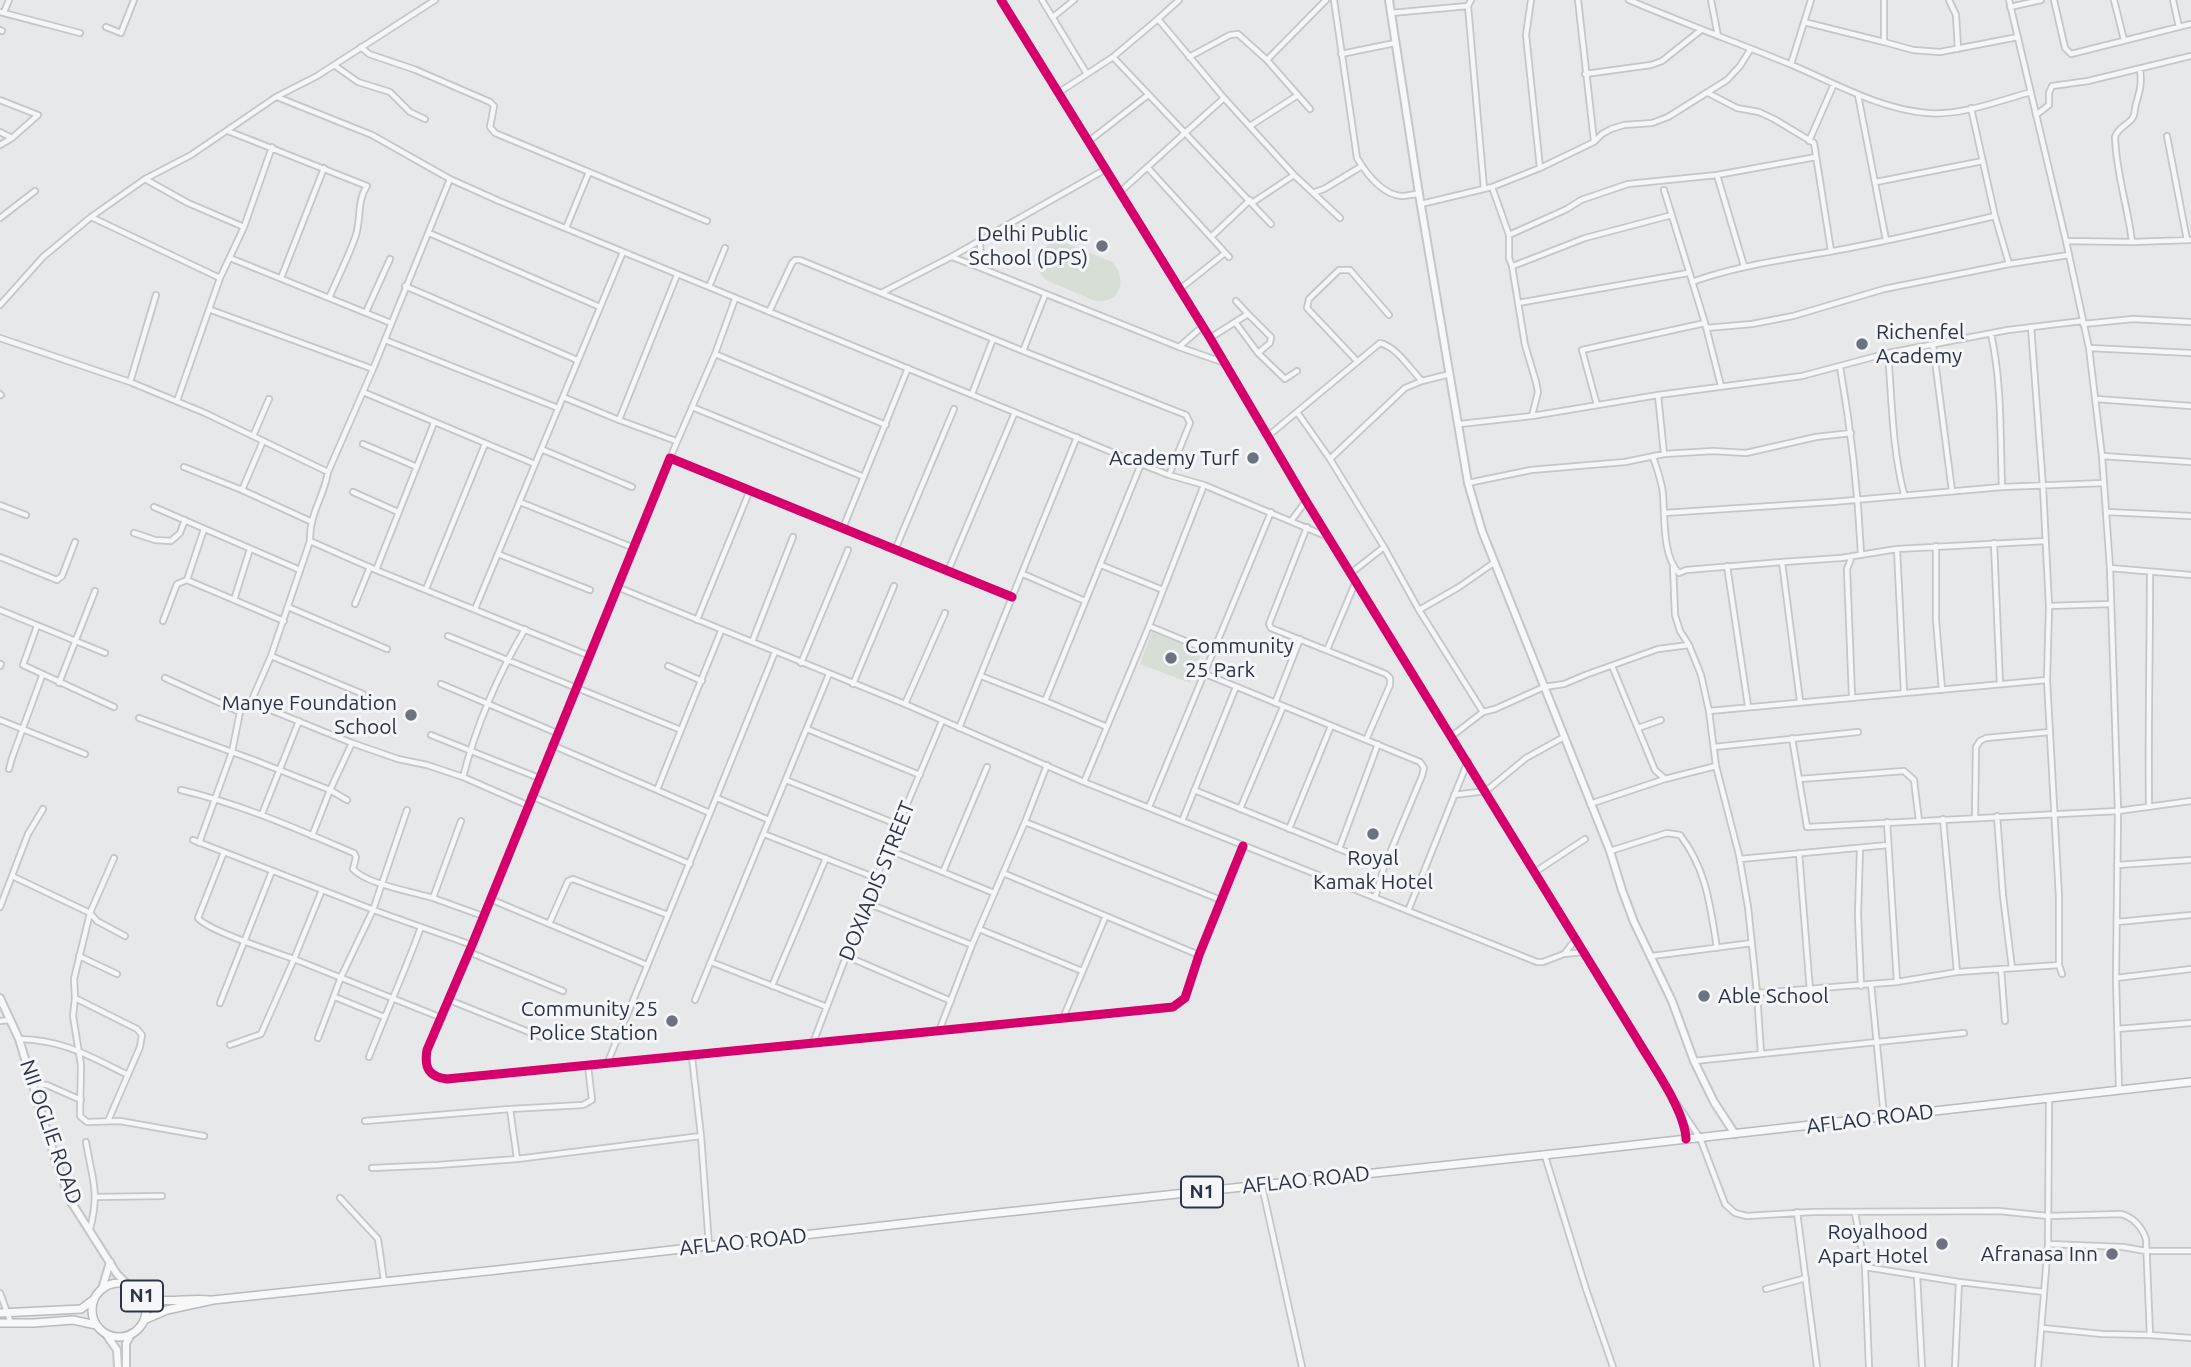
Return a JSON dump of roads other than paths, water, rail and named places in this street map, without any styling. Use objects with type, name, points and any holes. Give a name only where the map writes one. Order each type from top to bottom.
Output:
[{"type":"highway","name":"AFLAO ROAD","points":[[144,1320],[167,1310],[213,1300],[1884,1118],[2191,1082]]},
{"type":"highway","name":"N1","points":[[3,1313],[81,1309],[94,1300],[102,1289],[114,1283],[127,1284],[141,1294],[146,1307],[144,1320],[132,1333],[120,1337],[106,1334],[97,1325],[92,1313],[94,1300]]},
{"type":"highway","name":"AFLAO ROAD","points":[[141,1294],[161,1301],[196,1298],[213,1300]]},
{"type":"highway","name":"N1","points":[[0,1323],[74,1320],[97,1325]]},
{"type":"street","points":[[9,0],[2,12],[80,33]]},
{"type":"street","points":[[106,27],[121,33],[134,0]]},
{"type":"street","points":[[0,305],[43,257],[90,217],[145,179],[191,155],[276,97],[317,76],[435,0]]},
{"type":"street","points":[[1001,0],[1692,1127],[1693,1139]]},
{"type":"street","points":[[1042,0],[1087,74]]},
{"type":"street","points":[[1053,18],[1074,0]]},
{"type":"street","points":[[1058,93],[1113,57],[1179,0]]},
{"type":"street","points":[[1267,60],[1325,0]]},
{"type":"street","points":[[1334,0],[1357,158],[1381,187],[1391,193],[1402,196],[1419,194]]},
{"type":"street","points":[[1389,0],[1468,483],[1482,531],[1610,851],[1634,922],[1652,956],[1714,1102],[1735,1134]]},
{"type":"street","points":[[1471,0],[1468,6],[1484,189]]},
{"type":"street","points":[[1531,0],[1526,35],[1540,168]]},
{"type":"street","points":[[1578,0],[1594,142]]},
{"type":"street","points":[[1629,0],[1791,64],[1858,94],[1901,108],[1925,113],[1947,113],[2031,92]]},
{"type":"street","points":[[1711,0],[1718,37]]},
{"type":"street","points":[[1791,64],[1811,0]]},
{"type":"street","points":[[1884,0],[1884,42]]},
{"type":"street","points":[[1949,0],[1956,15],[1958,49]]},
{"type":"street","points":[[2009,0],[2089,348],[2102,456],[2110,568],[2118,811],[2116,978],[2119,1090]]},
{"type":"street","points":[[2010,7],[2041,0]]},
{"type":"street","points":[[2054,0],[2065,48],[2069,53],[2191,24]]},
{"type":"street","points":[[2114,0],[2124,40]]},
{"type":"street","points":[[2173,0],[2179,27]]},
{"type":"street","points":[[1391,13],[1468,6]]},
{"type":"street","points":[[1158,19],[1224,98],[1294,175],[1340,218]]},
{"type":"street","points":[[1804,22],[1928,52],[2018,37]]},
{"type":"street","points":[[1586,74],[1662,61],[1701,30]]},
{"type":"street","points":[[1189,57],[1238,34],[1267,60],[1310,108]]},
{"type":"street","points":[[1341,54],[1396,43]]},
{"type":"street","points":[[361,47],[369,54],[416,70],[490,102],[494,106],[491,130],[707,221]]},
{"type":"street","points":[[1421,204],[1492,187],[1540,168],[1624,125],[1660,120],[1708,93],[1733,74],[1750,50]]},
{"type":"street","points":[[2036,115],[2049,105],[2052,86],[2088,81],[2191,56]]},
{"type":"street","points":[[1113,57],[1271,224]]},
{"type":"street","points":[[334,65],[358,82],[390,92],[410,112],[425,120]]},
{"type":"street","points":[[2132,242],[2115,137],[2118,130],[2134,115],[2141,91],[2140,69]]},
{"type":"street","points":[[1809,141],[1834,84]]},
{"type":"street","points":[[1708,93],[1737,108],[1759,112],[1774,119],[1814,143],[1831,251]]},
{"type":"street","points":[[1089,141],[1149,94]]},
{"type":"street","points":[[1858,94],[1886,240]]},
{"type":"street","points":[[1250,126],[1298,95]]},
{"type":"street","points":[[276,97],[372,135],[450,179],[677,275],[1141,464],[1204,485],[1329,537]]},
{"type":"street","points":[[1120,192],[1224,98]]},
{"type":"street","points":[[0,100],[38,115],[0,145]]},
{"type":"street","points":[[1971,108],[1995,216],[2009,264]]},
{"type":"street","points":[[228,130],[367,186],[363,191],[359,209],[357,233],[329,298]]},
{"type":"street","points":[[0,132],[12,138]]},
{"type":"street","points":[[2066,241],[2189,240],[2167,136]]},
{"type":"street","points":[[177,401],[220,278],[244,227],[272,147]]},
{"type":"street","points":[[1509,234],[1567,209],[1581,200],[1628,184],[1717,175],[1815,157]]},
{"type":"street","points":[[1876,182],[1983,161]]},
{"type":"street","points":[[1315,192],[1362,166]]},
{"type":"street","points":[[281,278],[324,168]]},
{"type":"street","points":[[1148,168],[1227,255],[1180,289]]},
{"type":"street","points":[[880,293],[951,257],[1106,169]]},
{"type":"street","points":[[566,228],[589,173]]},
{"type":"street","points":[[1211,237],[1251,201],[1294,175]]},
{"type":"street","points":[[1717,175],[1744,266]]},
{"type":"street","points":[[145,179],[188,203],[244,227]]},
{"type":"street","points":[[199,843],[232,752],[240,712],[251,702],[284,621],[310,541],[310,521],[327,481],[328,472],[450,179]]},
{"type":"street","points":[[1492,187],[1509,234],[1509,258],[1513,266],[1525,345],[1538,392],[1532,416]]},
{"type":"street","points":[[1664,190],[1706,325],[1721,387]]},
{"type":"street","points":[[0,218],[35,191]]},
{"type":"street","points":[[1513,266],[1585,238],[1672,215]]},
{"type":"street","points":[[1692,282],[1744,266],[1831,251],[1995,216]]},
{"type":"street","points":[[90,217],[220,278]]},
{"type":"street","points":[[429,233],[600,307]]},
{"type":"street","points":[[981,240],[981,268]]},
{"type":"street","points":[[709,287],[725,248]]},
{"type":"street","points":[[475,609],[623,252]]},
{"type":"street","points":[[1597,405],[1582,350],[1706,325],[1752,324],[1793,316],[1884,289],[2069,255]]},
{"type":"street","points":[[951,257],[1225,363]]},
{"type":"street","points":[[230,258],[392,323]]},
{"type":"street","points":[[366,313],[390,259]]},
{"type":"street","points":[[769,313],[792,263],[800,260],[1186,415],[1191,423],[1169,475]]},
{"type":"street","points":[[1357,361],[1307,308],[1309,299],[1339,270],[1345,268],[1350,270],[1389,315]]},
{"type":"street","points":[[1518,303],[1688,273]]},
{"type":"street","points":[[618,420],[677,275]]},
{"type":"street","points":[[405,286],[577,360]]},
{"type":"street","points":[[130,382],[156,295]]},
{"type":"street","points":[[1023,351],[1045,295]]},
{"type":"street","points":[[735,299],[715,354],[676,441],[449,1000],[426,1058],[428,1071],[433,1076],[447,1079],[607,1065],[1178,1005],[1185,998],[1243,846]]},
{"type":"street","points":[[1236,301],[1271,337],[1270,343],[1258,353]]},
{"type":"street","points":[[211,310],[373,369]]},
{"type":"street","points":[[1210,338],[1248,314]]},
{"type":"street","points":[[1460,424],[1802,376],[1888,353],[2031,327],[2133,318],[2191,322]]},
{"type":"street","points":[[1235,322],[1258,353],[1285,379],[1297,371]]},
{"type":"street","points":[[1179,347],[1203,326]]},
{"type":"street","points":[[2031,327],[2049,606],[2047,680],[2055,814],[2059,965],[2062,974]]},
{"type":"street","points":[[1991,334],[1999,384],[2002,487]]},
{"type":"street","points":[[0,338],[130,382],[177,401],[328,472]]},
{"type":"street","points":[[972,394],[993,339]]},
{"type":"street","points":[[385,340],[558,408]]},
{"type":"street","points":[[1268,436],[1380,343],[1398,354],[1422,382]]},
{"type":"street","points":[[1933,345],[1952,491]]},
{"type":"street","points":[[2089,348],[2191,353]]},
{"type":"street","points":[[1888,353],[1894,448],[1904,494]]},
{"type":"street","points":[[715,354],[886,425]]},
{"type":"street","points":[[1840,367],[1851,433],[1861,554]]},
{"type":"street","points":[[843,528],[908,368]]},
{"type":"street","points":[[1330,459],[1405,388],[1450,374]]},
{"type":"street","points":[[363,392],[535,464]]},
{"type":"street","points":[[1658,395],[1664,454]]},
{"type":"street","points":[[563,397],[676,441]]},
{"type":"street","points":[[253,436],[269,399]]},
{"type":"street","points":[[2096,399],[2191,406]]},
{"type":"street","points":[[692,407],[864,477]]},
{"type":"street","points":[[895,550],[954,409]]},
{"type":"street","points":[[948,571],[1015,412]]},
{"type":"street","points":[[1297,412],[1330,459],[1483,712]]},
{"type":"street","points":[[376,570],[434,422]]},
{"type":"street","points":[[1468,483],[1531,470],[1625,462],[1664,454],[1713,451],[1746,453],[1816,437],[1851,433]]},
{"type":"street","points":[[959,728],[1077,437]]},
{"type":"street","points":[[242,490],[263,441]]},
{"type":"street","points":[[363,444],[417,467]]},
{"type":"street","points":[[426,589],[485,444]]},
{"type":"street","points":[[541,449],[632,488]]},
{"type":"street","points":[[2102,456],[2191,462]]},
{"type":"street","points":[[1653,457],[1663,491],[1665,530],[1673,567],[1675,615],[1700,675],[1709,711],[1716,766],[1740,859],[1752,943],[1761,1054]]},
{"type":"street","points":[[670,458],[1012,597]]},
{"type":"street","points":[[1045,701],[1141,464]]},
{"type":"street","points":[[184,467],[310,521]]},
{"type":"street","points":[[1664,513],[2002,487],[2104,483]]},
{"type":"street","points":[[1084,782],[1204,485]]},
{"type":"street","points":[[697,620],[750,490]]},
{"type":"street","points":[[353,492],[398,512]]},
{"type":"street","points":[[1291,521],[1306,501]]},
{"type":"street","points":[[520,502],[634,548]]},
{"type":"street","points":[[0,505],[26,515]]},
{"type":"street","points":[[154,507],[300,570]]},
{"type":"street","points":[[1149,807],[1271,512]]},
{"type":"street","points":[[2107,512],[2191,516]]},
{"type":"street","points":[[134,533],[155,540],[171,541],[180,533],[185,520]]},
{"type":"street","points":[[1307,527],[1269,621],[1271,628],[1386,674],[1390,678],[1390,685],[1366,740]]},
{"type":"street","points":[[187,580],[204,529]]},
{"type":"street","points":[[752,642],[793,537]]},
{"type":"street","points":[[310,541],[590,656]]},
{"type":"street","points":[[1673,584],[1679,573],[1686,570],[1841,558],[1897,549],[2045,541]]},
{"type":"street","points":[[0,557],[57,580],[62,576],[75,542]]},
{"type":"street","points":[[1994,543],[2000,684]]},
{"type":"street","points":[[1936,546],[1936,620],[1942,690]]},
{"type":"street","points":[[1351,573],[1384,547]]},
{"type":"street","points":[[234,600],[250,549]]},
{"type":"street","points":[[1897,549],[1904,694]]},
{"type":"street","points":[[801,663],[848,550]]},
{"type":"street","points":[[498,554],[590,590]]},
{"type":"street","points":[[1852,556],[1847,569],[1852,697]]},
{"type":"street","points":[[1841,558],[1847,569]]},
{"type":"street","points":[[1419,610],[1459,587],[1494,562]]},
{"type":"street","points":[[1782,562],[1800,701]]},
{"type":"street","points":[[1101,565],[1163,590]]},
{"type":"street","points":[[1727,566],[1748,706]]},
{"type":"street","points":[[355,604],[370,567]]},
{"type":"street","points":[[1673,567],[1679,573]]},
{"type":"street","points":[[2110,568],[2191,575]]},
{"type":"street","points":[[2149,806],[2150,572]]},
{"type":"street","points":[[1023,574],[1085,601]]},
{"type":"street","points":[[163,621],[177,584],[187,580],[284,621]]},
{"type":"street","points":[[1327,650],[1356,581]]},
{"type":"street","points":[[853,684],[894,586]]},
{"type":"street","points":[[617,587],[905,704],[1084,782],[1537,962],[1564,954],[1584,952]]},
{"type":"street","points":[[59,683],[94,591]]},
{"type":"street","points":[[2049,606],[2110,604]]},
{"type":"street","points":[[288,607],[387,649]]},
{"type":"street","points":[[0,610],[105,653]]},
{"type":"street","points":[[905,704],[945,612]]},
{"type":"street","points":[[37,626],[23,665],[114,706]]},
{"type":"street","points":[[1149,626],[1212,652]]},
{"type":"street","points":[[463,777],[470,750],[506,661],[525,629]]},
{"type":"street","points":[[657,790],[721,630]]},
{"type":"street","points":[[449,636],[681,730]]},
{"type":"street","points":[[1275,703],[1300,639]]},
{"type":"street","points":[[1452,736],[1483,712],[1544,687],[1564,684],[1658,649],[1689,645]]},
{"type":"street","points":[[607,1065],[775,652]]},
{"type":"street","points":[[271,656],[363,694]]},
{"type":"street","points":[[668,666],[702,681]]},
{"type":"street","points":[[1612,666],[1656,771],[1665,779]]},
{"type":"street","points":[[1203,673],[1420,762],[1424,768],[1384,867],[1375,898]]},
{"type":"street","points":[[695,1000],[829,674]]},
{"type":"street","points":[[9,769],[43,676]]},
{"type":"street","points":[[981,676],[1107,727]]},
{"type":"street","points":[[165,678],[240,712]]},
{"type":"street","points":[[1709,711],[2047,680]]},
{"type":"street","points":[[441,684],[557,733]]},
{"type":"street","points":[[1182,821],[1236,687]]},
{"type":"street","points":[[251,702],[352,743],[463,777],[527,805]]},
{"type":"street","points":[[1240,809],[1283,707]]},
{"type":"street","points":[[139,718],[330,790],[347,800]]},
{"type":"street","points":[[0,719],[85,754]]},
{"type":"street","points":[[1638,728],[1661,720]]},
{"type":"street","points":[[262,814],[299,721]]},
{"type":"street","name":"DOXIADIS STREET","points":[[813,1042],[876,878],[942,721]]},
{"type":"street","points":[[1289,829],[1331,725]]},
{"type":"street","points":[[807,729],[920,775]]},
{"type":"street","points":[[1714,747],[1858,732]]},
{"type":"street","points":[[1975,817],[1976,747],[1980,741],[1986,738],[2050,732]]},
{"type":"street","points":[[431,735],[539,778]]},
{"type":"street","points":[[1454,795],[1486,791],[1526,758],[1564,737]]},
{"type":"street","points":[[1792,738],[1807,827],[2118,811],[2191,801]]},
{"type":"street","points":[[312,836],[352,743]]},
{"type":"street","points":[[1339,849],[1378,744]]},
{"type":"street","points":[[552,745],[710,813]]},
{"type":"street","points":[[1408,911],[1468,761]]},
{"type":"street","points":[[939,1031],[1047,765]]},
{"type":"street","points":[[1590,804],[1665,779],[1716,766]]},
{"type":"street","points":[[943,872],[987,767]]},
{"type":"street","points":[[1654,783],[1656,771]]},
{"type":"street","points":[[1800,779],[1904,771],[1914,780],[1919,821]]},
{"type":"street","points":[[786,780],[833,801],[899,825]]},
{"type":"street","points":[[181,790],[216,798],[262,814],[354,853],[355,872],[381,884],[433,898],[483,916]]},
{"type":"street","points":[[1194,790],[1384,867]]},
{"type":"street","points":[[531,796],[690,864]]},
{"type":"street","points":[[717,798],[769,820]]},
{"type":"street","points":[[0,907],[28,834],[43,809]]},
{"type":"street","points":[[318,1038],[341,977],[373,910],[407,810]]},
{"type":"street","points":[[1997,816],[2012,968]]},
{"type":"street","points":[[1943,819],[1957,972]]},
{"type":"street","points":[[433,898],[461,821]]},
{"type":"street","points":[[1025,822],[1221,900]]},
{"type":"street","points":[[1887,822],[1898,982]]},
{"type":"street","points":[[1610,851],[1667,833],[1679,835],[1700,867],[1707,890],[1717,948]]},
{"type":"street","points":[[764,834],[876,878]]},
{"type":"street","points":[[1535,872],[1585,839]]},
{"type":"street","points":[[193,840],[373,910],[472,945]]},
{"type":"street","points":[[1740,859],[1888,845]]},
{"type":"street","points":[[1860,848],[1858,915],[1861,986]]},
{"type":"street","points":[[889,850],[994,893]]},
{"type":"street","points":[[224,852],[198,918],[204,924],[442,1018]]},
{"type":"street","points":[[1799,853],[1810,991]]},
{"type":"street","points":[[114,858],[90,913],[74,979],[73,1016],[81,1065],[80,1116],[87,1122],[120,1121],[204,1136]]},
{"type":"street","points":[[772,986],[826,858]]},
{"type":"street","points":[[2117,865],[2191,860]]},
{"type":"street","points":[[220,1003],[272,871]]},
{"type":"street","points":[[1003,873],[1199,956]]},
{"type":"street","points":[[12,876],[90,913],[97,921],[125,936]]},
{"type":"street","points":[[549,924],[568,881],[573,879],[668,915]]},
{"type":"street","points":[[230,1045],[261,1034],[322,890]]},
{"type":"street","points":[[490,899],[647,965]]},
{"type":"street","points":[[867,903],[972,946]]},
{"type":"street","points":[[2117,922],[2191,915]]},
{"type":"street","points":[[1063,1018],[1105,918]]},
{"type":"street","points":[[369,1057],[421,927]]},
{"type":"street","points":[[979,929],[1082,971]]},
{"type":"street","points":[[1564,954],[1576,939]]},
{"type":"street","points":[[1652,956],[1752,943]]},
{"type":"street","points":[[469,952],[563,991]]},
{"type":"street","points":[[79,956],[117,974]]},
{"type":"street","points":[[846,956],[951,1001]]},
{"type":"street","points":[[711,962],[827,1007]]},
{"type":"street","points":[[1757,993],[1810,991],[1898,982],[1957,972],[2059,965]]},
{"type":"street","points":[[2001,969],[2005,1021]]},
{"type":"street","points":[[2116,978],[2191,969]]},
{"type":"street","points":[[1871,985],[1884,1118]]},
{"type":"street","points":[[335,997],[384,1017]]},
{"type":"street","name":"NII OGLIE ROAD","points":[[0,998],[19,1039],[70,1200],[117,1274],[127,1284]]},
{"type":"street","points":[[75,998],[142,1035],[140,1047],[108,1121]]},
{"type":"street","points":[[449,1000],[544,1038]]},
{"type":"street","points":[[0,1021],[10,1020]]},
{"type":"street","points":[[2117,1030],[2191,1023]]},
{"type":"street","points":[[1695,1061],[1964,1034]]},
{"type":"street","points":[[19,1039],[43,1040],[78,1050],[128,1074]]},
{"type":"street","points":[[692,1056],[709,1246]]},
{"type":"street","points":[[365,1121],[587,1104],[592,1100],[588,1066]]},
{"type":"street","points":[[1660,1077],[1725,1204],[1735,1213],[1747,1216],[1797,1212],[2000,1211],[2048,1216],[2128,1216],[2143,1231],[2150,1335]]},
{"type":"street","points":[[34,1084],[47,1085],[81,1100]]},
{"type":"street","points":[[2038,1367],[2048,1244],[2049,1098]]},
{"type":"street","points":[[510,1109],[517,1159]]},
{"type":"street","points":[[372,1168],[517,1159],[701,1136]]},
{"type":"street","points":[[86,1142],[96,1197],[90,1229]]},
{"type":"street","points":[[1545,1155],[1613,1367]]},
{"type":"street","points":[[1262,1186],[1302,1367]]},
{"type":"street","points":[[96,1197],[162,1196]]},
{"type":"street","points":[[340,1198],[378,1239],[384,1281]]},
{"type":"street","points":[[1797,1212],[1817,1367]]},
{"type":"street","points":[[1855,1213],[1865,1267],[1869,1367]]},
{"type":"street","points":[[2048,1244],[2123,1247],[2146,1251],[2191,1251]]},
{"type":"street","points":[[102,1289],[110,1262]]},
{"type":"street","points":[[1865,1267],[2044,1292]]},
{"type":"street","points":[[1917,1276],[1922,1367]]},
{"type":"street","points":[[1766,1289],[1807,1278]]},
{"type":"street","points":[[1955,1367],[1959,1282]]},
{"type":"street","points":[[0,1293],[3,1313],[11,1324]]},
{"type":"street","points":[[2042,1328],[2191,1338]]},
{"type":"street","points":[[126,1367],[126,1343],[132,1333]]},
{"type":"street","points":[[106,1334],[117,1350],[118,1367]]},
{"type":"place","name":"Delhi Public School (DPS)","points":[[1102,246]]},
{"type":"place","name":"Richenfel Academy","points":[[1862,344]]},
{"type":"place","name":"Academy Turf","points":[[1253,458]]},
{"type":"place","name":"Community 25 Park","points":[[1171,658]]},
{"type":"place","name":"Manye Foundation School","points":[[411,715]]},
{"type":"place","name":"Royal Kamak Hotel","points":[[1373,834]]},
{"type":"place","name":"Able School","points":[[1704,996]]},
{"type":"place","name":"Community 25 Police Station","points":[[672,1021]]},
{"type":"place","name":"Royalhood Apart Hotel","points":[[1942,1244]]},
{"type":"place","name":"Afranasa Inn","points":[[2112,1254]]}]
